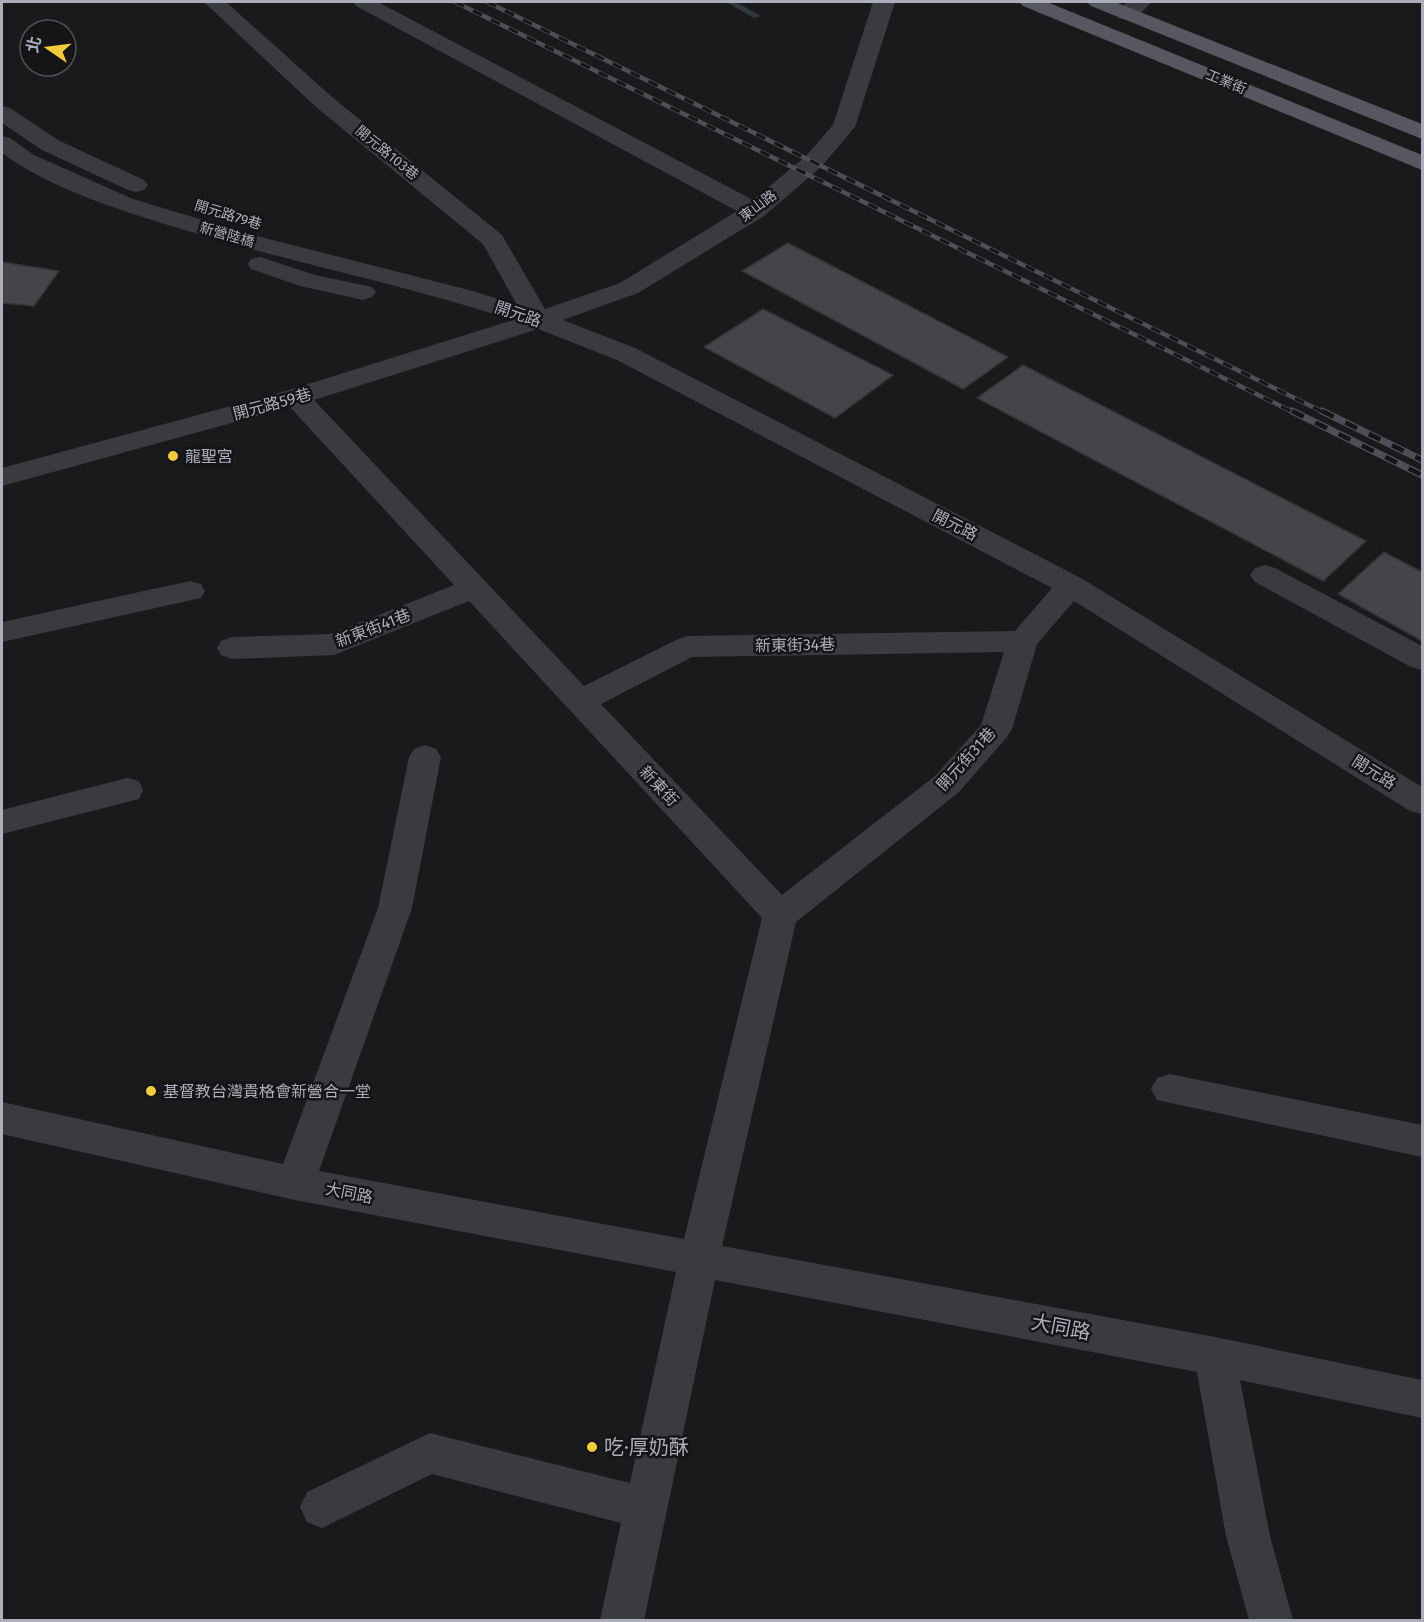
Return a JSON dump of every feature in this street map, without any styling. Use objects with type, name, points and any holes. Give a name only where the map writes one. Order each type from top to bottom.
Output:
[{"type":"main road","name":"工業街","points":[[1030,2],[1422,163]]},
{"type":"main road","name":"工業街","points":[[1098,2],[1133,7],[1422,132]]},
{"type":"street","name":"開元路103巷","points":[[214,2],[324,102],[493,240],[539,320]]},
{"type":"street","points":[[363,2],[755,211]]},
{"type":"street","name":"東山路","points":[[539,320],[628,288],[755,211],[813,162],[844,127],[884,2]]},
{"type":"street","name":"開元路79巷","points":[[2,113],[50,145],[144,188],[255,224],[418,269],[464,296]]},
{"type":"street","name":"新營陸橋","points":[[2,143],[26,160],[124,204],[240,239],[464,296]]},
{"type":"street","points":[[2,170],[116,219],[309,281],[380,295],[464,296]]},
{"type":"street","name":"開元路","points":[[464,296],[539,320],[626,354],[1071,585],[1422,802]]},
{"type":"street","name":"開元路59巷","points":[[2,477],[297,398],[539,320]]},
{"type":"street","name":"新東街","points":[[297,398],[780,915]]},
{"type":"street","points":[[1265,575],[1422,659]]},
{"type":"street","name":"開元街31巷","points":[[780,915],[947,784],[996,729],[1023,641],[1071,585]]},
{"type":"street","name":"新東街41巷","points":[[232,648],[334,644],[474,588]]},
{"type":"street","points":[[2,632],[190,591]]},
{"type":"street","name":"新東街34巷","points":[[580,701],[687,647],[1023,641]]},
{"type":"street","points":[[295,1183],[395,908],[425,757]]},
{"type":"street","points":[[2,822],[127,789]]},
{"type":"street","points":[[622,1620],[699,1260],[780,915]]},
{"type":"street","points":[[1170,1089],[1422,1141]]},
{"type":"street","name":"大同路","points":[[2,1118],[295,1183],[1215,1356],[1422,1398]]},
{"type":"street","points":[[1215,1356],[1248,1536],[1271,1620]]},
{"type":"street","points":[[322,1507],[430,1454],[646,1508]]},
{"type":"building","points":[[788,243],[1008,357],[963,389],[742,271]]},
{"type":"building","points":[[2,262],[59,271],[34,306],[2,303]]},
{"type":"building","points":[[763,309],[893,375],[835,418],[704,347]]},
{"type":"building","points":[[1023,365],[1366,541],[1323,581],[977,398]]},
{"type":"building","points":[[1384,552],[1422,572],[1422,641],[1338,594]]},
{"type":"waterway","points":[[730,2],[757,16]]},
{"type":"railway","points":[[455,2],[1295,413]]},
{"type":"railway","points":[[487,2],[1325,413]]},
{"type":"railway","points":[[1292,411],[1422,475]]},
{"type":"railway","points":[[1322,411],[1422,460]]},
{"type":"place","name":"龍聖宮","points":[[173,456]]},
{"type":"place","name":"基督教台灣貴格會新營合一堂","points":[[151,1091]]},
{"type":"place","name":"吃·厚奶酥","points":[[592,1447]]}]
